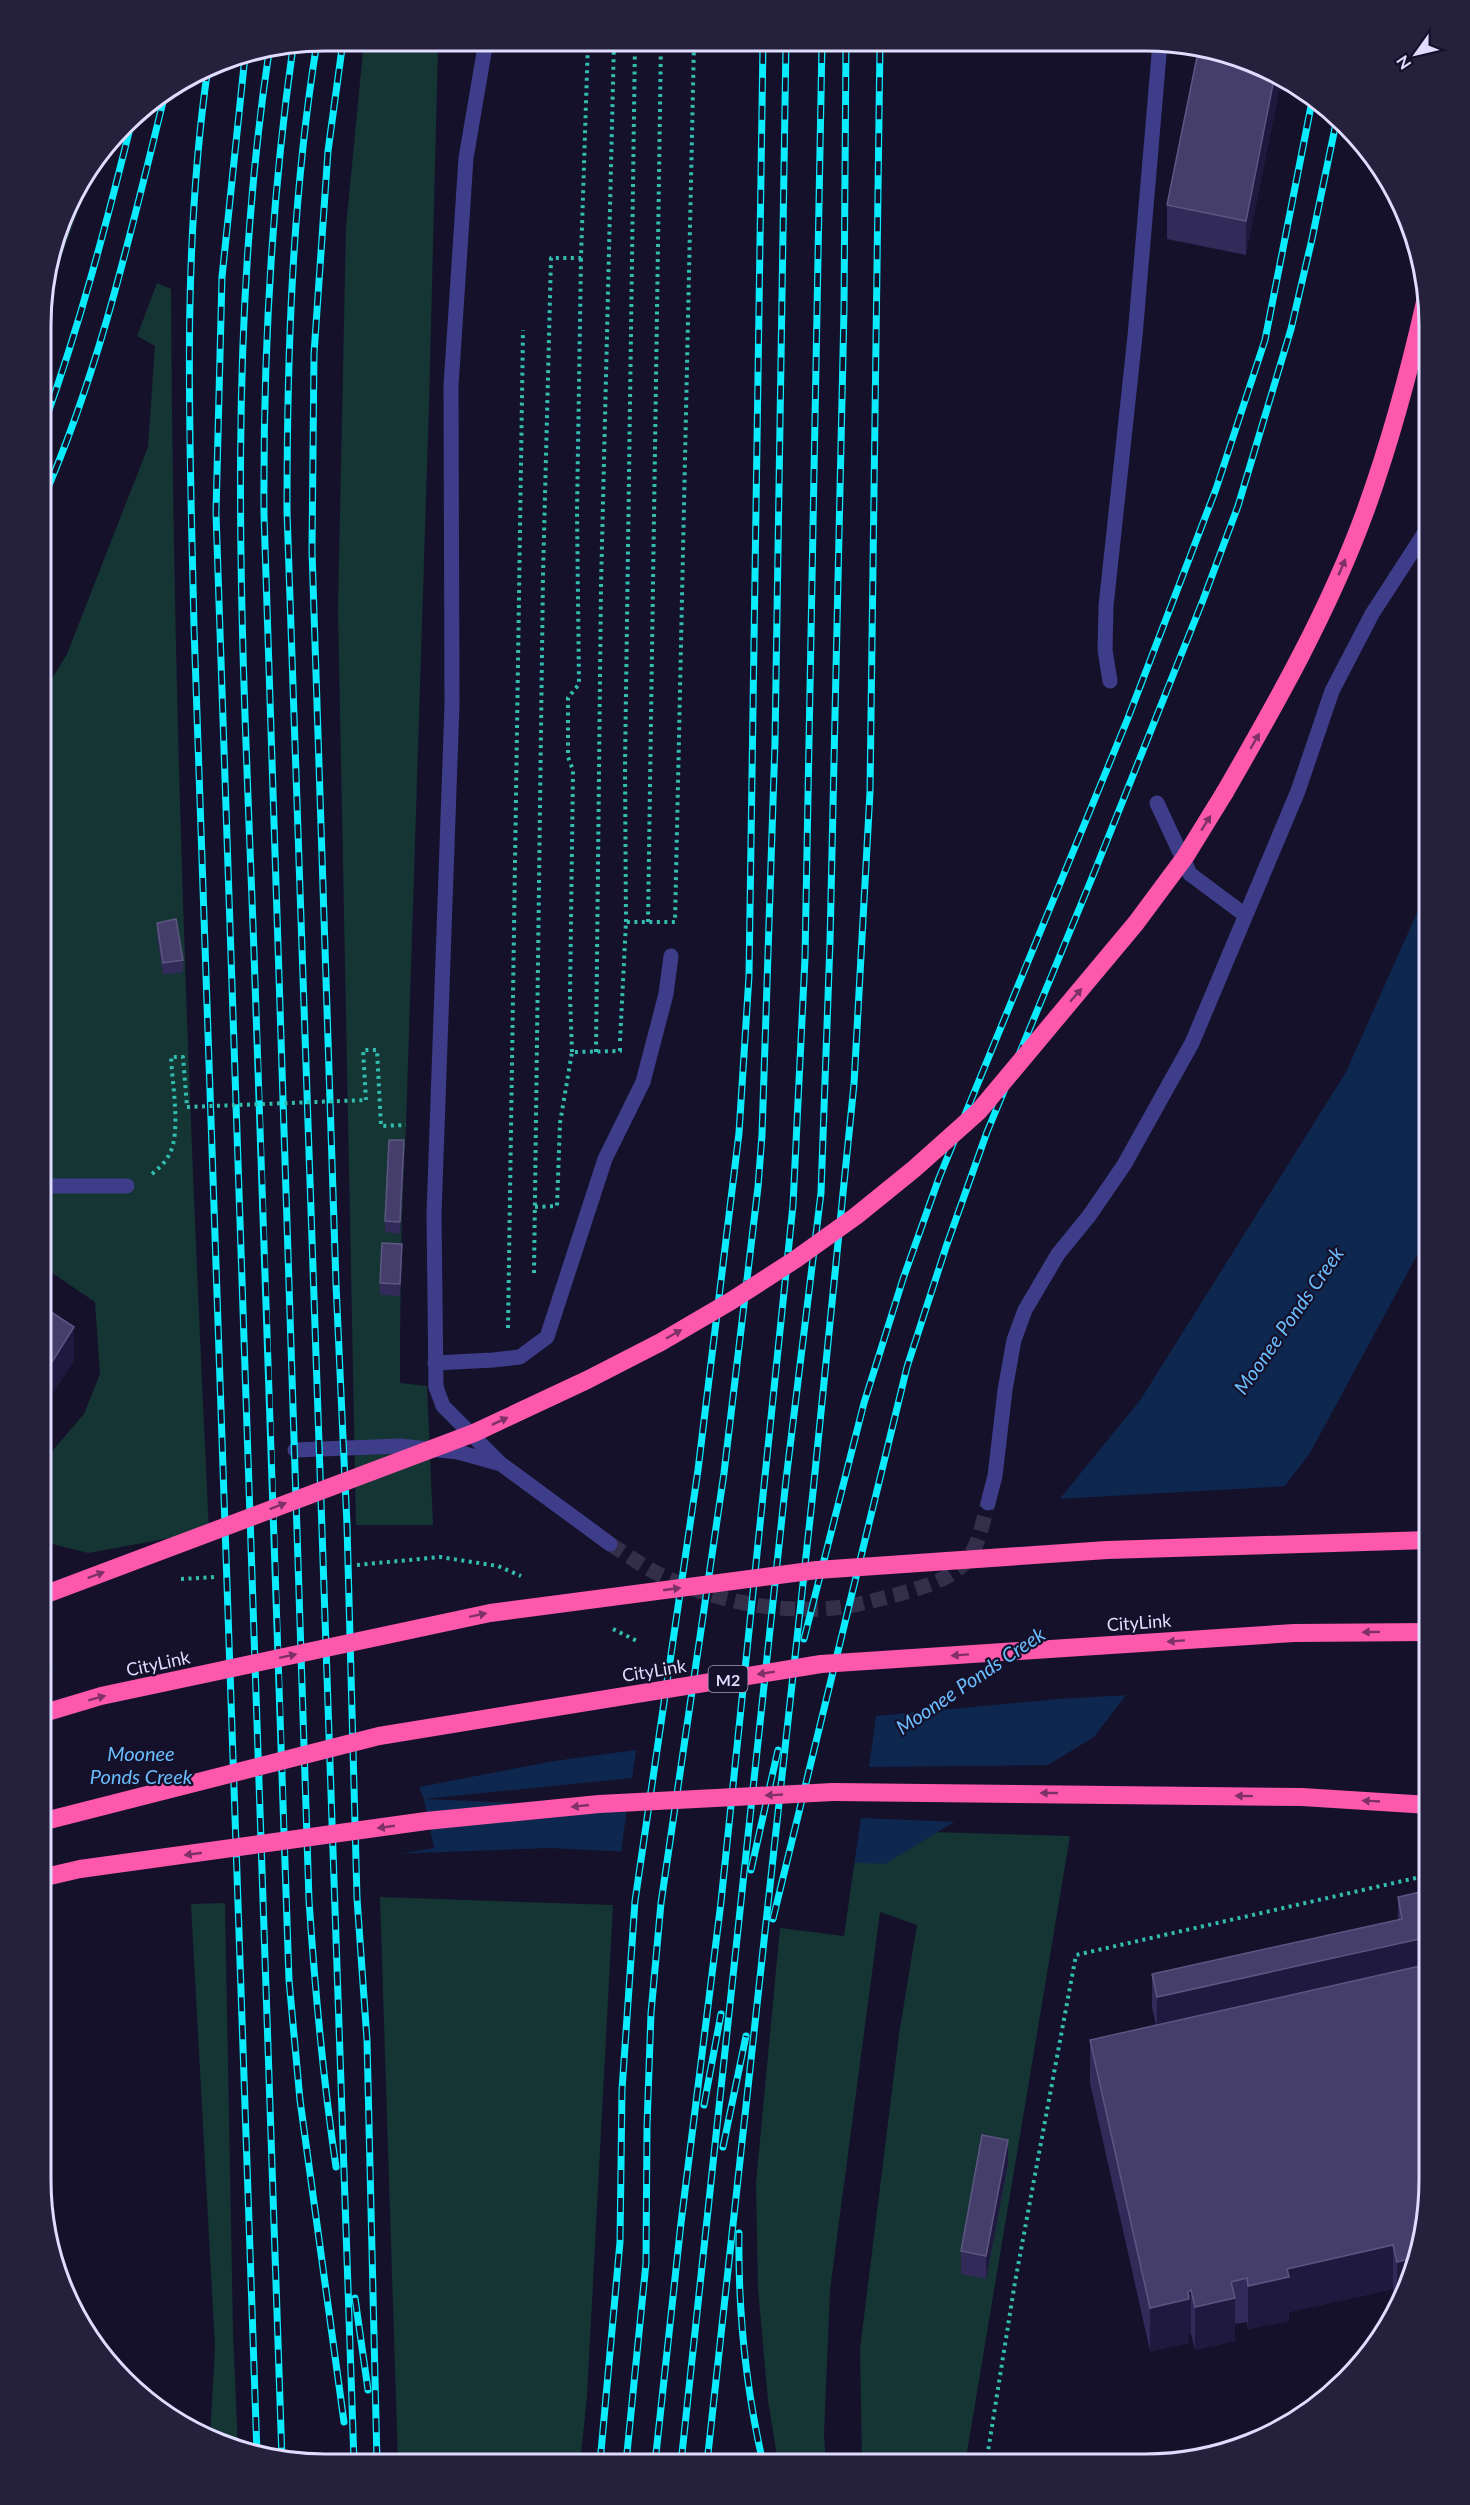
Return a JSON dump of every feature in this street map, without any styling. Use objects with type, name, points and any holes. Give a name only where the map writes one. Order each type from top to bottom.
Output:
[{"type":"highway","points":[[51,1592],[474,1434],[650,1348],[731,1302],[856,1216],[914,1169],[979,1111],[1136,923],[1185,857],[1264,726],[1341,573],[1365,512],[1410,370],[1419,330]]},
{"type":"highway","name":"CityLink","points":[[51,1711],[101,1696],[490,1613],[817,1570],[1107,1550],[1419,1540]]},
{"type":"highway","name":"CityLink","points":[[51,1819],[379,1736],[821,1664],[1294,1633],[1419,1632]]},
{"type":"highway","points":[[51,1876],[80,1869],[426,1821],[599,1804],[833,1792],[1302,1797],[1419,1804]]},
{"type":"street","points":[[484,51],[466,158],[451,387],[452,705],[434,1214],[436,1387],[443,1406],[501,1464],[610,1544]]},
{"type":"street","points":[[1110,681],[1105,650],[1106,606],[1135,336],[1159,52]]},
{"type":"street","points":[[988,1503],[995,1476],[1005,1390],[1014,1340],[1025,1310],[1052,1263],[1124,1165],[1192,1043],[1298,790],[1332,691],[1372,614],[1419,543]]},
{"type":"street","points":[[1157,803],[1190,874],[1245,915]]},
{"type":"street","points":[[435,1363],[520,1357],[547,1337],[605,1159],[644,1082],[666,993],[672,956]]},
{"type":"street","points":[[51,1186],[128,1186]]},
{"type":"street","points":[[295,1450],[400,1446],[458,1452],[501,1464]]},
{"type":"path","points":[[581,258],[550,258],[543,575],[535,1207],[557,1206],[560,1123],[572,1052],[570,996],[573,770],[568,757],[568,698],[579,684],[577,512],[581,258],[588,51]]},
{"type":"path","points":[[596,1052],[602,586],[614,51]]},
{"type":"path","points":[[572,1052],[620,1051],[626,922],[625,766],[635,51]]},
{"type":"path","points":[[648,922],[661,51]]},
{"type":"path","points":[[626,922],[675,922],[694,51]]},
{"type":"path","points":[[508,1329],[523,330]]},
{"type":"path","points":[[128,1186],[147,1178],[162,1166],[171,1152],[175,1134],[171,1057],[183,1056],[187,1107],[366,1100],[363,1050],[377,1050],[380,1118]]},
{"type":"path","points":[[988,2454],[1015,2283],[1076,1955],[1419,1877]]},
{"type":"green space","points":[[363,51],[438,51],[400,1351],[400,1383],[427,1386],[433,1525],[356,1525],[338,609],[346,227]]},
{"type":"green space","points":[[83,197],[56,273],[72,220]]},
{"type":"green space","points":[[157,283],[171,289],[175,600],[183,910],[209,1531],[88,1553],[51,1544],[51,1452],[84,1414],[100,1374],[95,1302],[51,1272],[51,680],[67,654],[148,447],[155,346],[137,336]]},
{"type":"green space","points":[[859,1830],[1070,1836],[967,2454],[862,2454],[860,2349],[899,2034],[917,1925],[880,1912],[830,2290],[824,2434],[825,2454],[777,2454],[768,2400],[758,2289],[756,2183],[780,1928],[844,1936]]},
{"type":"green space","points":[[380,1897],[613,1905],[587,2396],[581,2454],[398,2454]]},
{"type":"green space","points":[[225,1903],[233,2331],[238,2439],[211,2429],[215,2347],[191,1904]]},
{"type":"water","name":"Moonee Ponds Creek","points":[[1419,908],[1419,1251],[1310,1453],[1094,1737],[885,1864],[549,1848],[128,1864],[51,1897],[51,1665],[515,1674],[863,1667],[1010,1560],[1141,1399],[1346,1072]]},
{"type":"pier","name":"Moonee Ponds Creek","points":[[1289,1486],[1130,1695],[1058,1699],[876,1716],[869,1767],[1054,1765],[960,1822],[861,1818],[854,1866],[621,1854],[627,1808],[424,1799],[434,1848],[380,1857],[129,1867],[51,1900],[51,1667],[66,1663],[515,1671],[862,1664],[1008,1558],[1056,1499]],"holes":[[[636,1750],[632,1778],[424,1799],[419,1787],[554,1761]]]},
{"type":"building","points":[[1197,56],[1250,72],[1273,83],[1246,221],[1167,205]]},
{"type":"building","points":[[176,919],[183,960],[163,963],[157,923]]},
{"type":"building","points":[[389,1140],[404,1140],[400,1222],[385,1221]]},
{"type":"building","points":[[382,1243],[402,1244],[400,1284],[380,1283]]},
{"type":"building","points":[[51,1312],[74,1327],[51,1364]]},
{"type":"building","points":[[1419,1892],[1419,1939],[1157,1997],[1152,1974],[1402,1919],[1398,1897]]},
{"type":"building","points":[[1419,1966],[1419,2180],[1417,2216],[1407,2260],[1397,2262],[1393,2245],[1287,2269],[1289,2277],[1248,2286],[1247,2278],[1231,2282],[1235,2298],[1195,2307],[1191,2290],[1188,2292],[1189,2299],[1150,2308],[1090,2040]]},
{"type":"building","points":[[982,2135],[1008,2140],[986,2256],[961,2251]]},
{"type":"tunnel","points":[[610,1544],[661,1575],[689,1587],[731,1600],[776,1608],[842,1607],[896,1595],[945,1578],[961,1566],[972,1553],[988,1503]]},
{"type":"railway","points":[[342,51],[328,151],[314,354],[312,551],[336,1284],[347,1525],[357,1898],[367,2040],[377,2454]]},
{"type":"railway","points":[[601,2454],[620,2242],[622,2090],[635,1901],[698,1470],[739,1133],[749,976],[763,51]]},
{"type":"railway","points":[[627,2454],[646,2263],[651,2013],[661,1903],[724,1473],[758,1187],[762,1135],[775,742],[786,51]]},
{"type":"railway","points":[[656,2454],[681,2223],[721,1902],[793,1205],[805,958],[822,51]]},
{"type":"railway","points":[[682,2454],[786,1480],[821,1193],[830,942],[844,309],[846,51]]},
{"type":"railway","points":[[708,2454],[813,1492],[854,1084],[870,792],[880,51]]},
{"type":"railway","points":[[316,52],[302,159],[293,276],[288,393],[287,511],[354,2454]]},
{"type":"railway","points":[[292,53],[279,163],[270,280],[265,397],[264,514],[309,1900],[320,2034],[336,2167]]},
{"type":"railway","points":[[268,57],[255,164],[246,276],[242,389],[240,501],[245,727],[289,1980],[300,2100],[344,2422]]},
{"type":"railway","points":[[244,63],[222,277],[216,513],[282,2451]]},
{"type":"railway","points":[[207,78],[199,137],[191,277],[189,347],[191,487],[257,2446]]},
{"type":"railway","points":[[51,479],[81,401],[113,300],[162,105]]},
{"type":"railway","points":[[804,1639],[864,1403],[903,1279],[939,1178],[1128,718],[1216,489],[1265,340],[1311,107]]},
{"type":"railway","points":[[773,1919],[907,1367],[987,1132],[1094,873],[1238,506],[1291,329],[1335,127]]},
{"type":"railway","points":[[51,403],[92,273],[129,134]]},
{"type":"railway","points":[[751,1870],[778,1750]]},
{"type":"railway","points":[[704,2105],[721,2014]]},
{"type":"railway","points":[[723,2147],[746,2036]]},
{"type":"railway","points":[[739,2233],[744,2349],[761,2454]]},
{"type":"railway","points":[[355,2298],[368,2390]]}]
